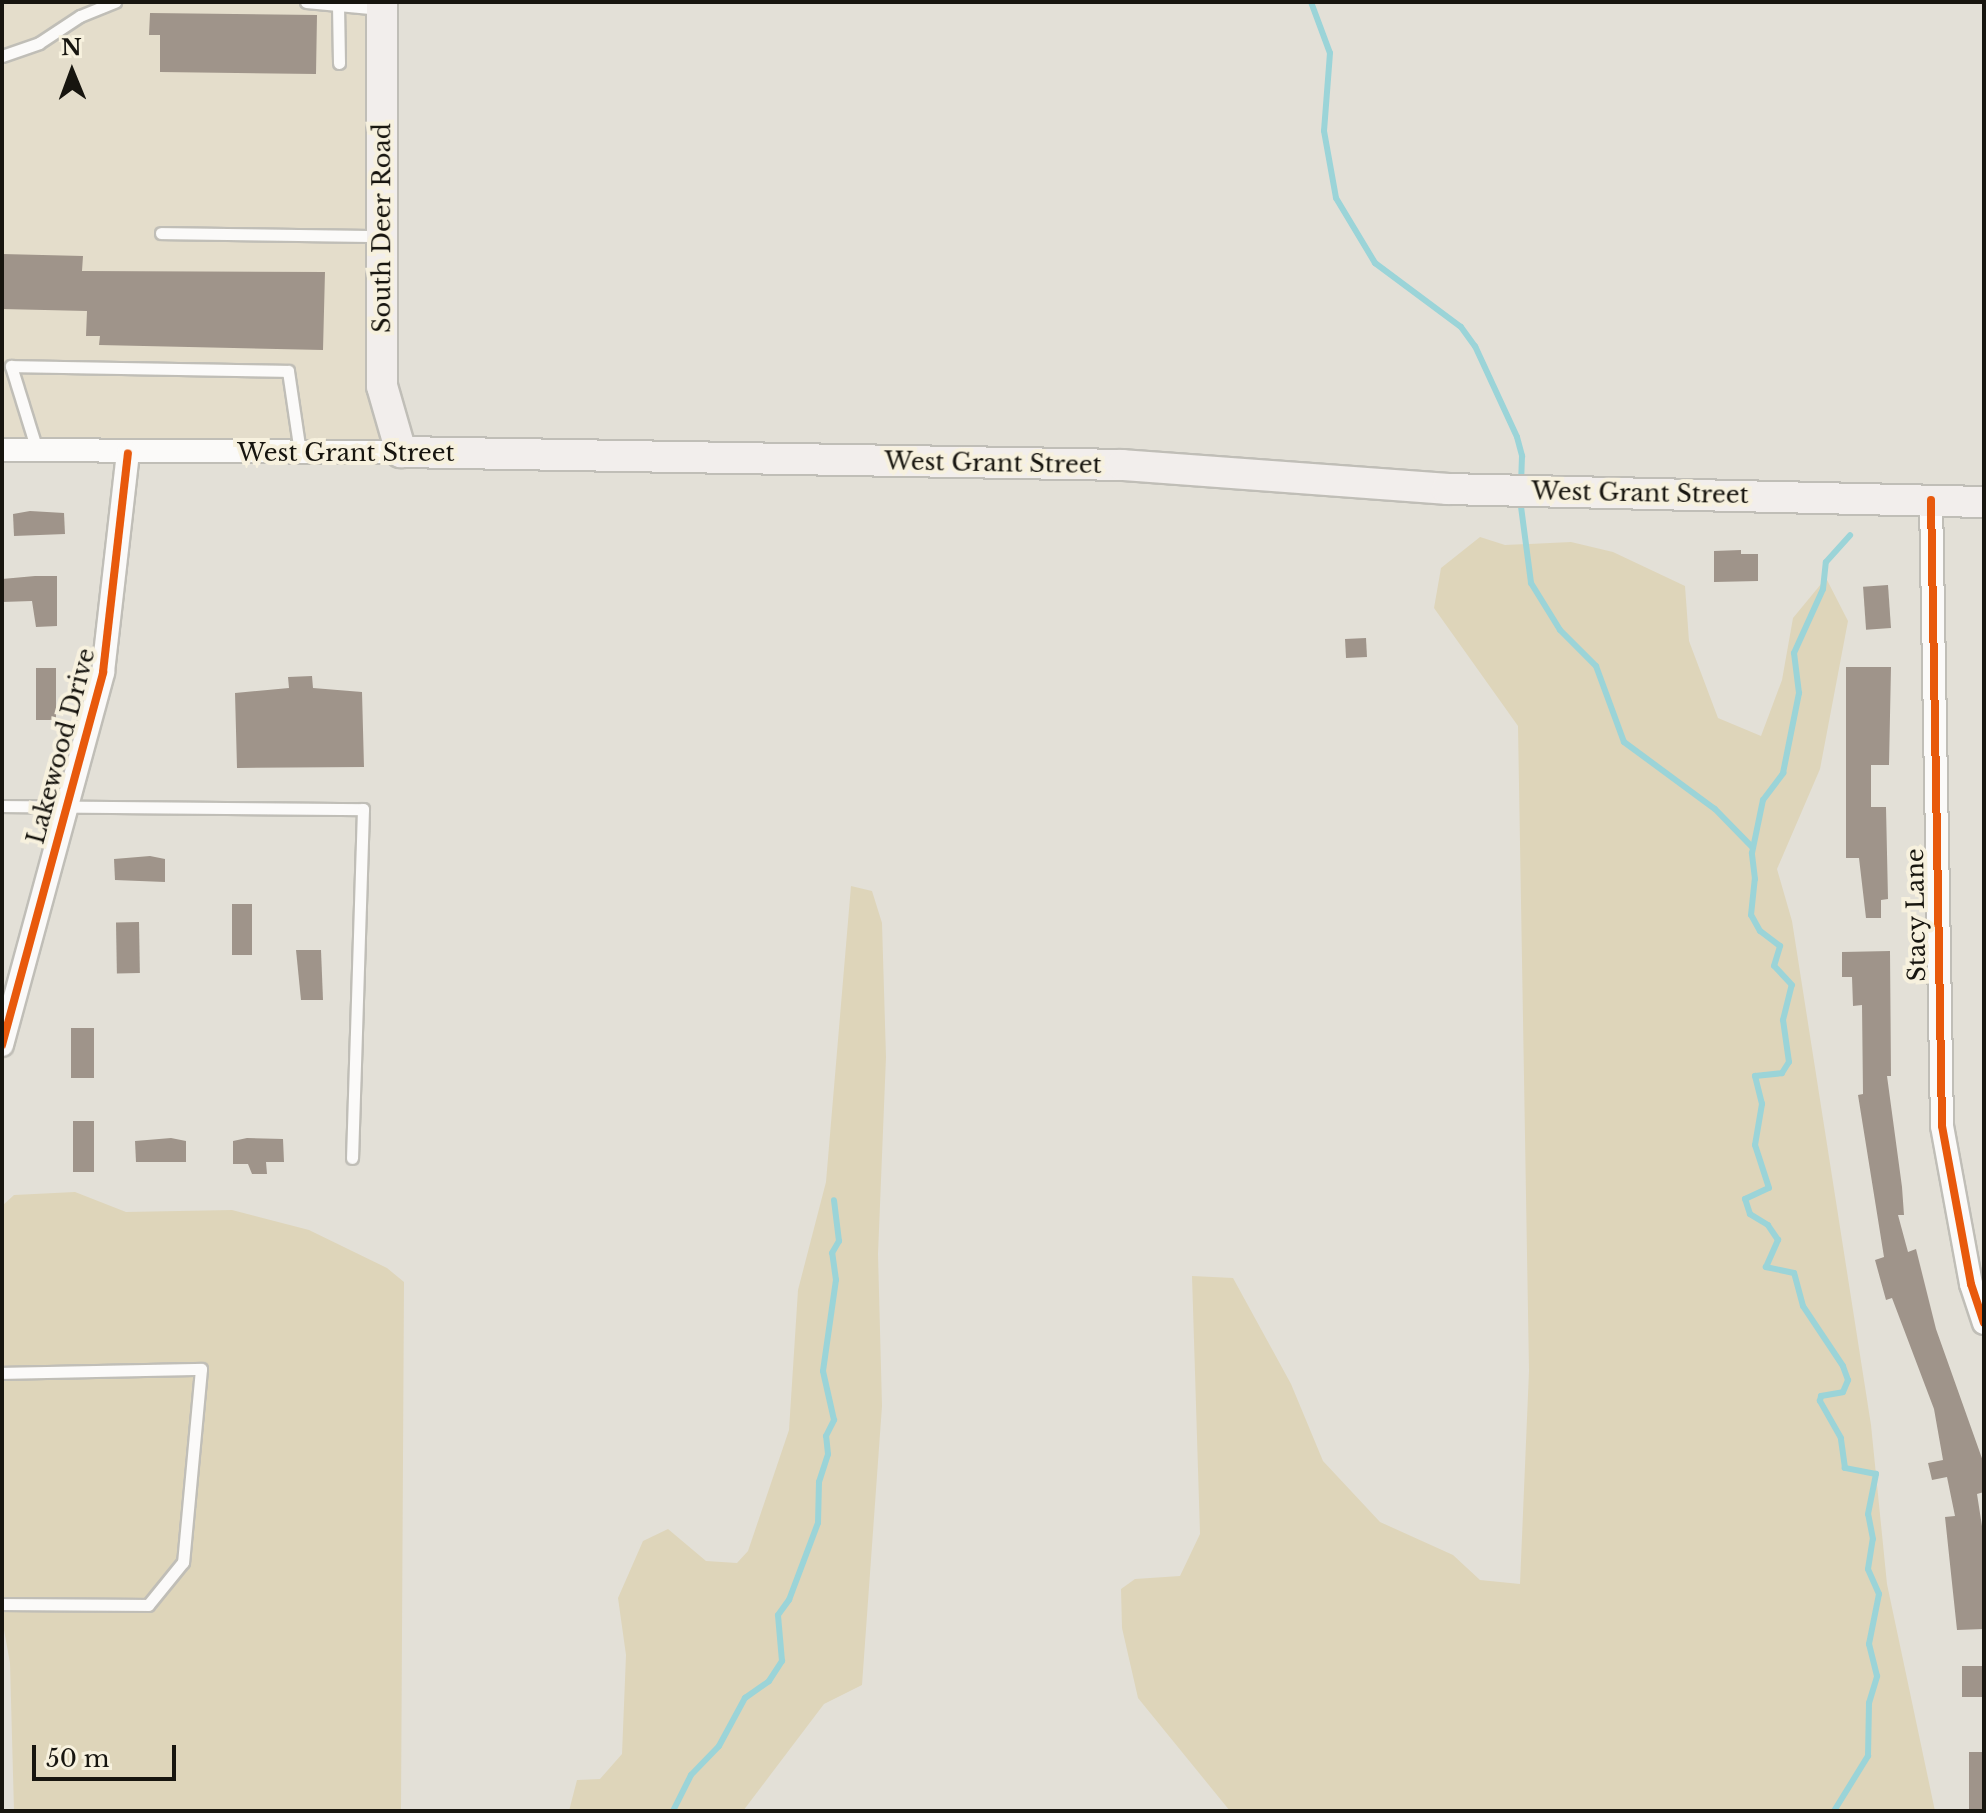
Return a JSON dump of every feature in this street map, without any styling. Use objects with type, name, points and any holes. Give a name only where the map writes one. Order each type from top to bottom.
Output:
[{"type":"main road","name":"South Deer Road","points":[[382,6],[382,386],[401,452]]},
{"type":"main road","name":"West Grant Street","points":[[401,452],[1122,465],[1447,489],[1984,502]]},
{"type":"street","name":"West Grant Street","points":[[2,450],[401,452]]},
{"type":"street","name":"Lakewood Drive","points":[[2,1045],[112,624],[128,453]]},
{"type":"street","name":"Stacy Lane","points":[[1931,500],[1942,1126],[1971,1284],[1984,1323]]},
{"type":"lane","points":[[2,56],[39,43],[80,16],[115,2]]},
{"type":"lane","points":[[306,2],[382,6]]},
{"type":"lane","points":[[338,5],[339,63]]},
{"type":"lane","points":[[161,233],[383,236]]},
{"type":"lane","points":[[37,450],[6,364],[288,371],[300,452]]},
{"type":"lane","points":[[2,806],[363,809],[352,1158]]},
{"type":"lane","points":[[2,1373],[201,1369],[183,1562],[148,1605],[2,1604]]},
{"type":"shaded area","points":[[2,2],[382,2],[382,386],[401,452],[2,451]]},
{"type":"shaded area","points":[[1480,537],[1505,545],[1571,542],[1613,552],[1685,586],[1689,641],[1718,718],[1761,736],[1782,680],[1793,618],[1826,578],[1848,621],[1820,769],[1777,869],[1792,921],[1871,1425],[1887,1584],[1935,1811],[1230,1811],[1138,1698],[1122,1628],[1121,1589],[1135,1579],[1180,1576],[1200,1534],[1192,1276],[1233,1278],[1291,1384],[1323,1461],[1380,1522],[1453,1555],[1480,1580],[1520,1584],[1529,1371],[1518,726],[1434,608],[1441,568]]},
{"type":"shaded area","points":[[851,886],[872,891],[882,923],[886,1057],[878,1254],[882,1406],[862,1685],[824,1704],[743,1811],[569,1811],[577,1780],[600,1779],[622,1754],[626,1655],[618,1598],[643,1541],[668,1529],[706,1561],[737,1563],[748,1551],[789,1430],[798,1290],[826,1182]]},
{"type":"shaded area","points":[[75,1192],[126,1212],[232,1210],[309,1230],[387,1268],[404,1282],[401,1811],[14,1811],[10,1663],[2,1619],[2,1206],[14,1195]]},
{"type":"building","points":[[150,13],[317,15],[316,74],[160,72],[160,35],[149,35]]},
{"type":"building","points":[[2,254],[83,256],[82,271],[325,272],[323,350],[99,345],[100,336],[86,336],[87,311],[2,309]]},
{"type":"building","points":[[30,511],[64,513],[65,534],[14,536],[13,514]]},
{"type":"building","points":[[1741,550],[1741,554],[1758,554],[1758,581],[1714,582],[1714,551]]},
{"type":"building","points":[[57,576],[57,626],[36,627],[32,601],[2,602],[2,579]]},
{"type":"building","points":[[1888,585],[1891,628],[1866,630],[1863,587]]},
{"type":"building","points":[[1366,638],[1367,657],[1346,658],[1345,639]]},
{"type":"building","points":[[1846,667],[1891,667],[1889,765],[1871,765],[1871,807],[1886,807],[1888,899],[1881,900],[1881,918],[1866,918],[1859,858],[1846,858]]},
{"type":"building","points":[[36,668],[56,668],[56,720],[36,720]]},
{"type":"building","points":[[312,676],[313,688],[362,692],[364,767],[237,768],[235,693],[289,688],[288,677]]},
{"type":"building","points":[[150,856],[165,859],[165,882],[115,880],[114,859]]},
{"type":"building","points":[[232,904],[252,904],[252,955],[232,955]]},
{"type":"building","points":[[116,922],[139,922],[140,973],[117,973]]},
{"type":"building","points":[[296,950],[321,950],[323,1000],[301,1000]]},
{"type":"building","points":[[1890,951],[1891,1076],[1887,1076],[1902,1187],[1904,1215],[1898,1215],[1908,1252],[1916,1249],[1936,1329],[1984,1464],[1984,1492],[1977,1494],[1984,1539],[1984,1629],[1957,1630],[1945,1517],[1955,1516],[1947,1477],[1932,1480],[1928,1463],[1943,1460],[1934,1409],[1892,1298],[1886,1300],[1875,1260],[1884,1257],[1858,1095],[1863,1094],[1862,1005],[1853,1006],[1852,977],[1842,977],[1842,952]]},
{"type":"building","points":[[71,1028],[94,1028],[94,1078],[71,1078]]},
{"type":"building","points":[[73,1121],[94,1121],[94,1172],[73,1172]]},
{"type":"building","points":[[171,1138],[186,1141],[186,1162],[136,1162],[135,1141]]},
{"type":"building","points":[[247,1138],[283,1139],[284,1162],[266,1162],[267,1174],[252,1174],[248,1164],[233,1164],[233,1141]]},
{"type":"building","points":[[1962,1666],[1984,1666],[1984,1697],[1962,1697]]},
{"type":"building","points":[[1969,1752],[1984,1752],[1984,1811],[1969,1811]]},
{"type":"waterway","points":[[1311,2],[1330,53],[1324,131],[1336,198],[1375,263],[1461,327],[1475,346],[1517,437],[1522,456],[1521,484]]},
{"type":"waterway","points":[[1520,499],[1531,583],[1560,630],[1596,666],[1624,742],[1715,809],[1753,848]]},
{"type":"waterway","points":[[1834,1811],[1868,1756],[1869,1703],[1877,1676],[1869,1644],[1879,1594],[1868,1569],[1873,1539],[1868,1514],[1876,1474],[1845,1468],[1841,1438],[1820,1401],[1821,1396],[1843,1392],[1848,1380],[1843,1366],[1803,1306],[1794,1273],[1766,1267],[1778,1240],[1768,1225],[1750,1214],[1745,1199],[1769,1188],[1755,1145],[1762,1104],[1755,1076],[1782,1073],[1789,1062],[1783,1020],[1792,985],[1774,966],[1780,946],[1760,931],[1751,915],[1755,879],[1752,853],[1763,800],[1783,773],[1799,693],[1794,653],[1823,589],[1826,562],[1850,535]]},
{"type":"waterway","points":[[673,1811],[691,1775],[719,1746],[745,1698],[769,1681],[782,1661],[778,1615],[789,1600],[818,1523],[819,1482],[828,1454],[826,1436],[834,1420],[823,1371],[836,1280],[832,1253],[839,1241],[834,1200]]},
{"type":"cycle path","points":[[2,1045],[103,672],[128,453]]},
{"type":"cycle path","points":[[1931,500],[1942,1126],[1971,1284],[1984,1323]]}]
